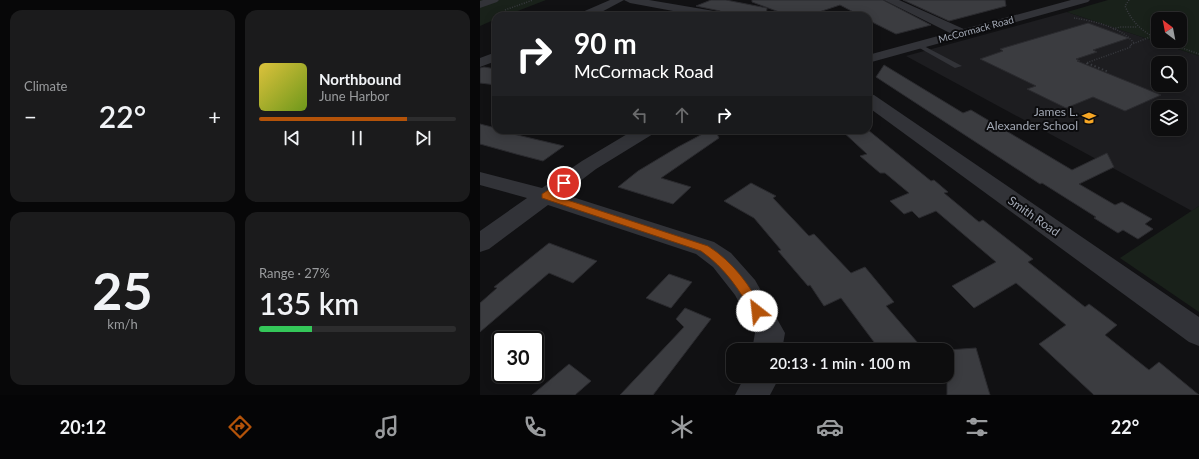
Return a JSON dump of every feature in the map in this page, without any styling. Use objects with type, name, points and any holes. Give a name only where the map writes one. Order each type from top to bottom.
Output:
[{"type":"street","points":[[480,5],[493,0]]},
{"type":"street","points":[[593,12],[619,0]]},
{"type":"street","points":[[630,0],[698,12]]},
{"type":"street","points":[[890,0],[961,33]]},
{"type":"street","name":"McCormack Road","points":[[872,58],[1084,0]]},
{"type":"street","points":[[480,63],[492,58]]},
{"type":"street","name":"Smith Road","points":[[872,102],[1199,333]]},
{"type":"street","points":[[480,243],[545,196],[615,149],[640,134]]},
{"type":"street","points":[[480,178],[545,196],[705,248],[722,260],[745,288],[770,334],[768,343]]},
{"type":"street","points":[[751,395],[759,383]]},
{"type":"lane","points":[[918,45],[958,66]]},
{"type":"path","points":[[1129,0],[1125,6],[1138,28],[1150,37]]},
{"type":"path","points":[[1071,18],[1091,22],[1112,29],[1132,38],[1134,43]]},
{"type":"path","points":[[1112,29],[1120,26],[1138,28]]},
{"type":"path","points":[[1109,72],[1086,63],[1131,47],[1130,45],[1150,37]]},
{"type":"path","points":[[1182,48],[1199,54]]},
{"type":"shaded area","points":[[480,0],[546,0],[515,12],[492,12],[492,21],[480,26]]},
{"type":"shaded area","points":[[1108,0],[1199,0],[1199,56],[1175,48],[1187,48],[1187,12],[1151,12],[1151,40],[1067,12]]},
{"type":"shaded area","name":"James L. Alexander School","points":[[1067,12],[1151,40],[1151,48],[1175,48],[1199,56],[1199,206],[1192,211],[906,56]]},
{"type":"shaded area","points":[[1199,206],[1199,312],[1120,258]]},
{"type":"building","points":[[711,0],[726,0],[767,8],[766,12],[721,12],[696,6]]},
{"type":"building","points":[[752,0],[883,0],[931,25],[896,34],[872,22],[872,12],[853,12],[840,5],[819,12],[779,12],[752,2]]},
{"type":"building","points":[[903,0],[1005,0],[1006,6],[949,21]]},
{"type":"building","points":[[1088,23],[1129,38],[1093,50],[1097,52],[1076,59],[1080,61],[1077,61],[1161,95],[1125,111],[1093,97],[1066,108],[1027,89],[1036,86],[980,59],[1003,51],[1000,49]]},
{"type":"building","points":[[884,65],[963,113],[971,110],[1072,170],[1107,153],[1114,167],[1079,184],[1115,205],[1122,202],[1152,219],[1145,224],[1153,229],[1138,239],[1123,230],[1118,233],[1094,218],[1096,217],[1042,183],[1040,184],[876,77]]},
{"type":"building","points":[[480,68],[492,68],[492,84],[480,83]]},
{"type":"building","points":[[480,124],[492,127],[492,134],[513,134],[564,146],[543,161],[480,144]]},
{"type":"building","points":[[872,133],[931,181],[934,180],[948,192],[944,193],[979,222],[983,220],[1033,259],[1028,262],[1085,307],[1089,304],[1117,325],[1105,335],[1149,370],[1159,362],[1199,395],[1094,395],[1039,344],[1066,325],[1016,283],[974,308],[952,286],[996,262],[936,211],[919,218],[912,211],[904,214],[890,201],[909,193],[885,173],[880,173],[860,156],[867,154],[845,134]]},
{"type":"building","points":[[702,134],[717,134],[719,138],[661,178],[691,187],[673,204],[618,187],[638,171]]},
{"type":"building","points":[[751,183],[776,196],[773,198],[809,236],[814,234],[851,273],[865,267],[894,302],[886,306],[918,343],[875,343],[841,298],[824,306],[810,285],[808,286],[778,251],[781,250],[754,218],[724,201]]},
{"type":"building","points":[[549,243],[597,261],[573,283],[549,273],[480,332],[480,303],[497,288],[494,287]]},
{"type":"building","points":[[669,274],[692,282],[671,308],[646,298]]},
{"type":"building","points":[[685,308],[711,319],[653,395],[620,395],[684,327],[676,319]]},
{"type":"building","points":[[976,348],[990,395],[947,395],[947,383],[954,383],[954,350]]},
{"type":"building","points":[[569,364],[591,381],[575,395],[532,395]]},
{"type":"place","name":"James L. Alexander School","points":[[1089,118]]},
{"type":"route","points":[[564,183],[545,196],[705,248],[722,260],[745,288],[757,311]]}]
